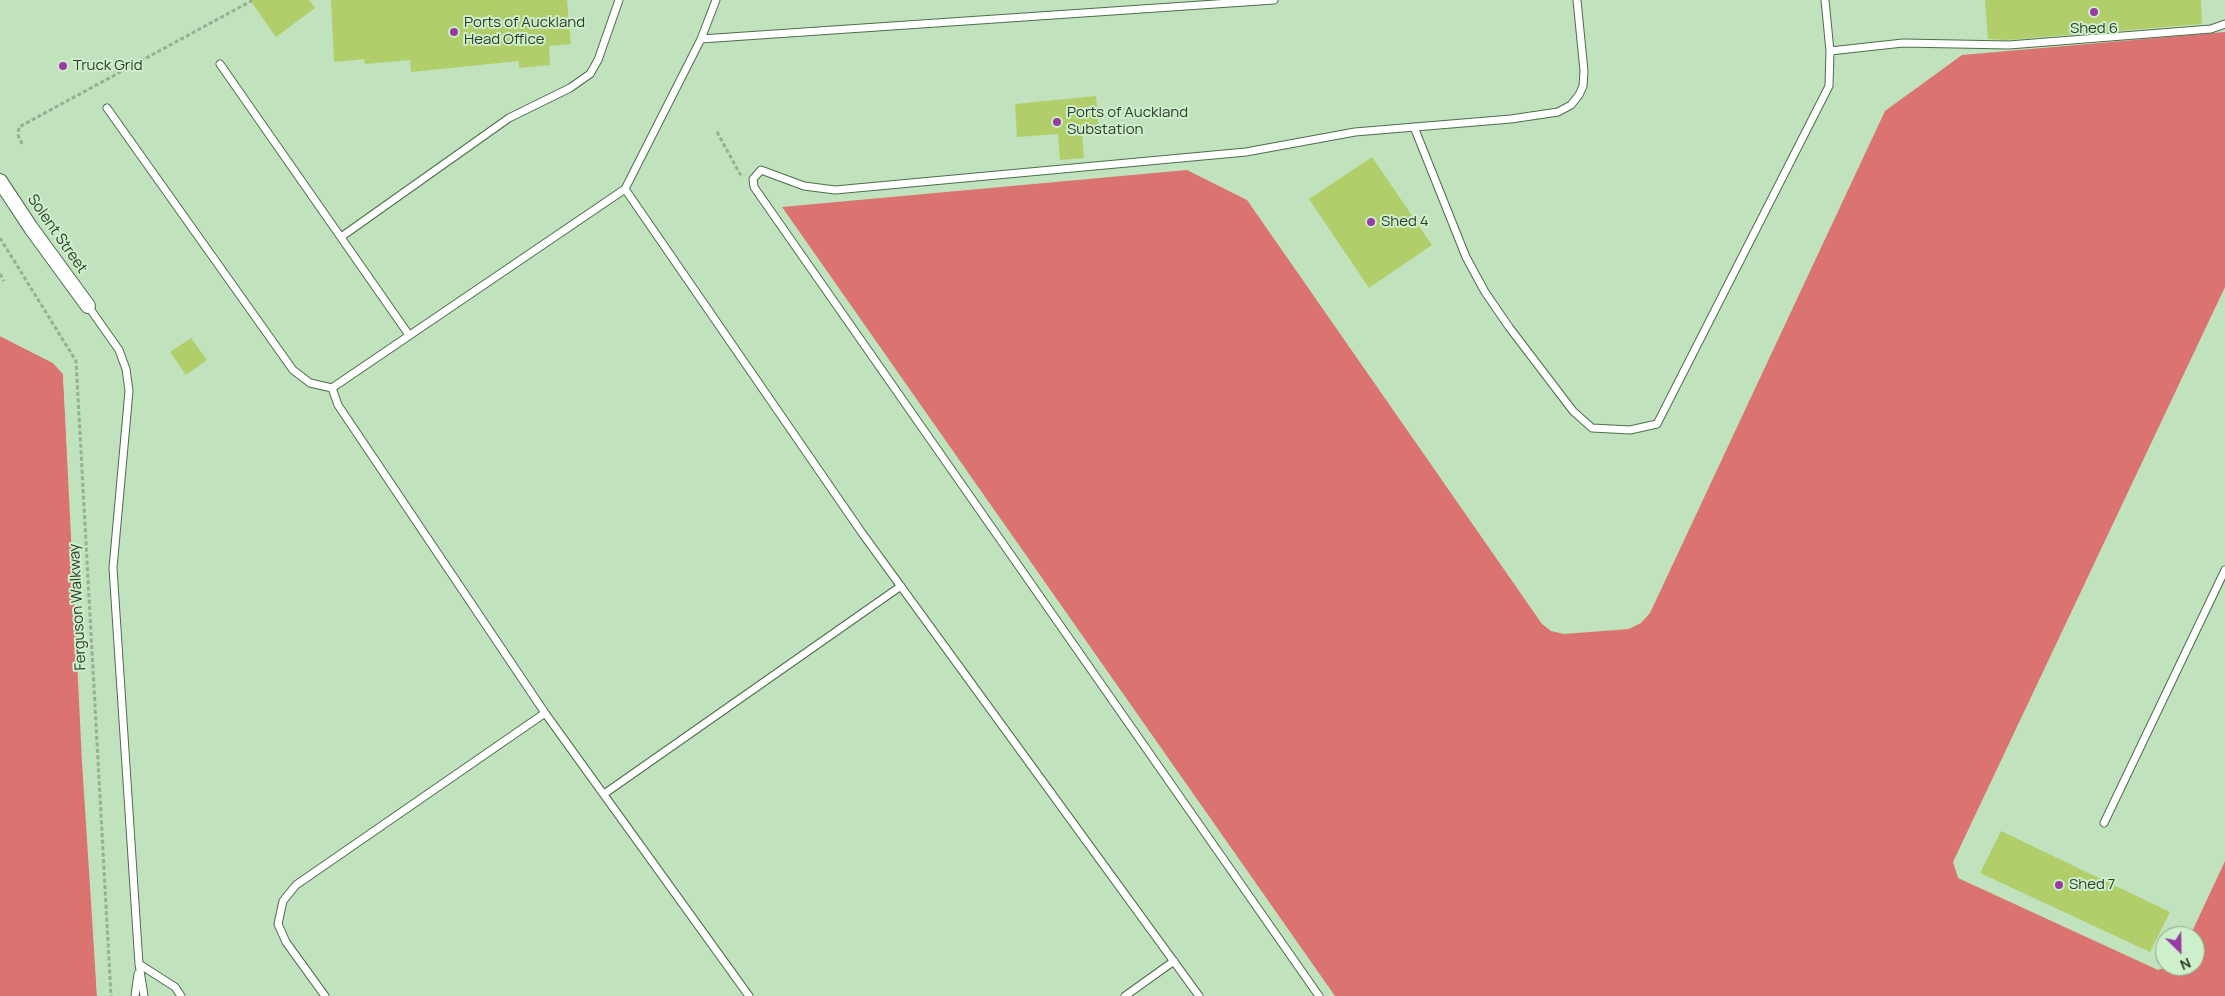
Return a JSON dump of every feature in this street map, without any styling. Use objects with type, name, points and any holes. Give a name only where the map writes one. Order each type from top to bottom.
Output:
[{"type":"street","name":"Solent Street","points":[[0,180],[31,228],[88,306]]},
{"type":"lane","points":[[341,237],[509,118],[570,88],[590,74],[598,60],[619,0]]},
{"type":"lane","points":[[107,108],[293,370],[310,383],[332,388],[625,189],[701,39],[716,0]]},
{"type":"lane","points":[[701,39],[1274,0]]},
{"type":"lane","points":[[1319,996],[754,187],[753,179],[761,170],[804,186],[835,190],[1246,152],[1355,132],[1558,112],[1571,105],[1583,86],[1584,71],[1577,0]]},
{"type":"lane","points":[[1414,127],[1466,257],[1485,292],[1509,327],[1573,411],[1592,428],[1630,430],[1657,424],[1829,86],[1830,51],[1825,0]]},
{"type":"lane","points":[[1830,51],[1903,43],[2009,45],[2211,29],[2225,24]]},
{"type":"lane","points":[[220,64],[408,335]]},
{"type":"lane","points":[[625,189],[862,533],[1199,996]]},
{"type":"lane","points":[[88,306],[119,350],[126,369],[129,391],[113,568],[139,964],[144,996]]},
{"type":"lane","points":[[332,388],[338,405],[545,713],[749,996]]},
{"type":"lane","points":[[2104,823],[2225,570]]},
{"type":"lane","points":[[604,794],[901,586]]},
{"type":"lane","points":[[325,996],[286,942],[278,924],[283,901],[296,885],[545,713]]},
{"type":"lane","points":[[1124,996],[1174,961]]},
{"type":"lane","points":[[135,996],[139,964]]},
{"type":"lane","points":[[139,964],[175,987],[181,996]]},
{"type":"path","points":[[22,144],[18,135],[19,127],[253,0]]},
{"type":"path","points":[[717,132],[740,174],[753,179]]},
{"type":"path","name":"Ferguson Walkway","points":[[0,238],[76,362],[111,996]]},
{"type":"path","points":[[0,274],[4,281]]},
{"type":"shaded area","points":[[2225,32],[2225,287],[1953,862],[1958,878],[2155,969],[2155,976],[2205,976],[2205,926],[2195,926],[2225,861],[2225,996],[1335,996],[782,207],[1187,170],[1247,200],[1542,624],[1551,631],[1564,634],[1629,629],[1641,623],[1650,613],[1885,111],[1962,55]]},
{"type":"shaded area","points":[[0,336],[53,363],[63,374],[97,996],[0,996]]},
{"type":"pier","points":[[0,333],[54,360],[65,374],[99,996],[97,996],[82,762],[63,374],[53,363],[0,336]]},
{"type":"building","points":[[250,0],[309,0],[315,8],[276,37]]},
{"type":"building","name":"Ports of Auckland Head Office","points":[[331,0],[567,0],[571,44],[549,46],[550,65],[519,68],[519,61],[411,72],[410,60],[365,64],[364,59],[334,62]]},
{"type":"building","name":"Shed 6","points":[[1985,0],[2201,0],[2202,24],[2007,40],[1988,39]]},
{"type":"building","points":[[1096,96],[1099,131],[1082,132],[1084,158],[1060,160],[1058,134],[1017,137],[1015,104]]},
{"type":"building","name":"Shed 4","points":[[1372,157],[1432,245],[1369,288],[1309,199]]},
{"type":"building","points":[[191,338],[207,360],[186,375],[170,352]]},
{"type":"building","name":"Shed 7","points":[[2001,831],[2170,912],[2163,926],[2155,926],[2155,942],[2150,952],[1980,873]]},
{"type":"place","name":"Shed 6","points":[[2094,12]]},
{"type":"place","name":"Ports of Auckland Head Office","points":[[454,32]]},
{"type":"place","name":"Truck Grid","points":[[63,66]]},
{"type":"place","name":"Ports of Auckland Substation","points":[[1057,122]]},
{"type":"place","name":"Shed 4","points":[[1371,222]]},
{"type":"place","name":"Shed 7","points":[[2059,885]]}]
